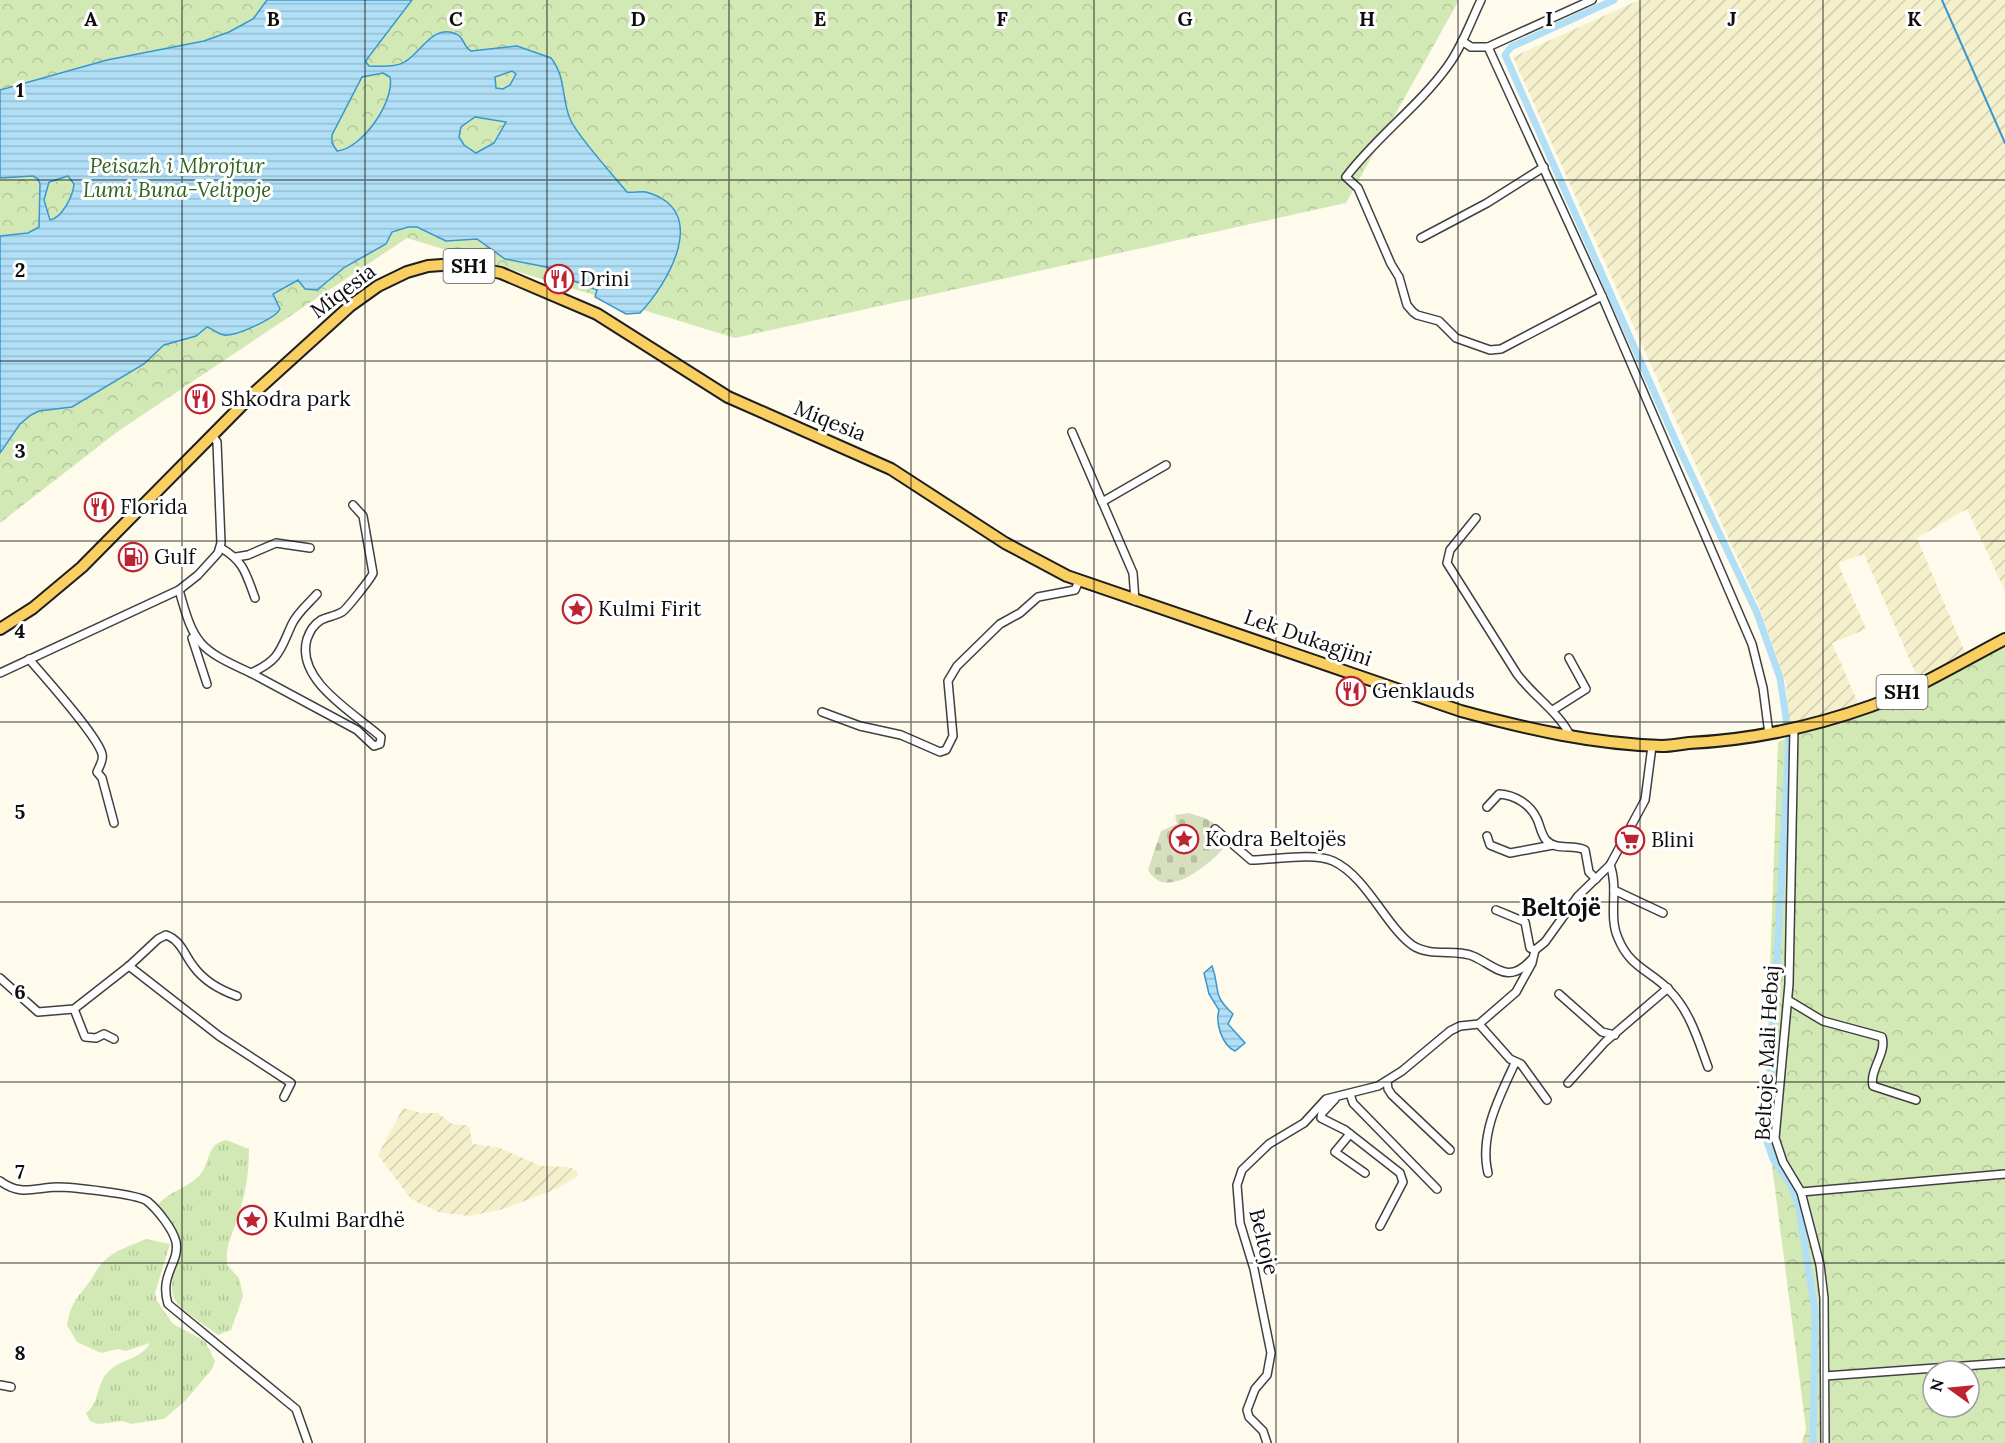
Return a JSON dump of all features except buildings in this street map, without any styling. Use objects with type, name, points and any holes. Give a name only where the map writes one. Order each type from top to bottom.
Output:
[{"type":"main road","name":"Miqesia","points":[[0,629],[33,608],[82,567],[271,377],[366,294],[392,278],[428,266],[468,265],[501,273],[597,314],[745,406],[848,448],[891,469],[1005,543]]},
{"type":"main road","name":"Lek Dukagjini","points":[[1005,543],[1079,581],[1461,711],[1517,727],[1571,737],[1652,746],[1723,741],[1772,733]]},
{"type":"main road","name":"SH1","points":[[1772,733],[1793,729],[1872,705],[1923,682],[2005,639]]},
{"type":"street","points":[[1480,0],[1462,42],[1429,90],[1364,153],[1346,177],[1359,188],[1391,264],[1399,277],[1407,305],[1417,315],[1439,321],[1451,336],[1496,349],[1602,296]]},
{"type":"street","points":[[1462,42],[1471,47],[1488,47],[1592,0]]},
{"type":"street","points":[[1488,47],[1602,296],[1752,644],[1772,733]]},
{"type":"street","points":[[1420,238],[1477,208],[1544,167]]},
{"type":"street","points":[[1072,432],[1133,573],[1135,601]]},
{"type":"street","points":[[0,673],[179,590],[198,575],[221,548],[220,473],[217,442],[212,435]]},
{"type":"street","points":[[1102,502],[1166,465]]},
{"type":"street","points":[[190,628],[203,646],[357,730],[374,746],[380,744],[381,737],[356,719],[326,691],[314,674],[306,652],[310,631],[323,619],[345,611],[360,588],[371,579],[373,573],[363,516],[352,505]]},
{"type":"street","points":[[1476,518],[1450,550],[1447,563],[1517,674],[1530,691],[1553,710],[1571,737]]},
{"type":"street","points":[[236,557],[248,555],[276,543],[310,548]]},
{"type":"street","points":[[221,548],[236,557],[255,598]]},
{"type":"street","points":[[822,712],[868,728],[901,735],[940,752],[946,750],[953,736],[948,681],[957,666],[1005,620],[1020,613],[1038,597],[1074,591],[1079,581]]},
{"type":"street","points":[[179,590],[207,684]]},
{"type":"street","points":[[251,672],[276,658],[285,644],[293,622],[316,594]]},
{"type":"street","points":[[1553,710],[1586,689],[1569,658]]},
{"type":"street","points":[[29,659],[101,753],[103,757],[97,772],[102,778],[114,823]]},
{"type":"street","name":"Beltoje Mali Hebaj","points":[[1793,729],[1788,1000],[1775,1138],[1783,1162],[1801,1192],[1822,1281],[1826,1443]]},
{"type":"street","points":[[1215,829],[1251,860],[1319,857],[1338,864],[1371,896],[1414,946],[1449,954],[1473,955],[1507,974],[1521,969],[1545,942],[1578,896],[1610,865],[1645,800],[1652,746]]},
{"type":"street","points":[[1487,807],[1499,794],[1519,800],[1530,809],[1545,839],[1553,845]]},
{"type":"street","points":[[1487,836],[1490,845],[1510,854],[1553,845],[1580,847],[1586,850],[1589,872],[1596,879]]},
{"type":"street","points":[[1610,865],[1617,937],[1637,966],[1668,988],[1691,1021],[1708,1067]]},
{"type":"street","points":[[1614,890],[1663,913]]},
{"type":"street","points":[[1496,910],[1526,922],[1530,948],[1534,954]]},
{"type":"street","points":[[0,978],[38,1012],[74,1009],[129,966],[158,939],[166,935],[175,939],[193,967],[210,983],[220,990],[237,996]]},
{"type":"street","name":"Beltoje","points":[[1267,1443],[1263,1431],[1249,1417],[1247,1410],[1256,1389],[1267,1375],[1271,1353],[1254,1269],[1240,1223],[1237,1204],[1239,1178],[1253,1157],[1304,1123],[1322,1102],[1387,1081],[1450,1031],[1460,1026],[1479,1024],[1516,992],[1534,954]]},
{"type":"street","points":[[129,966],[219,1036],[291,1083],[284,1097]]},
{"type":"street","points":[[1568,1083],[1605,1042],[1668,988]]},
{"type":"street","points":[[1559,994],[1602,1032],[1615,1035]]},
{"type":"street","points":[[1788,1000],[1823,1021],[1882,1037],[1883,1045],[1873,1079],[1874,1086],[1916,1100]]},
{"type":"street","points":[[74,1009],[85,1037],[96,1038],[104,1034],[114,1039]]},
{"type":"street","points":[[1479,1024],[1515,1064],[1521,1064],[1547,1100]]},
{"type":"street","points":[[1488,1173],[1484,1158],[1486,1141],[1515,1064]]},
{"type":"street","points":[[1387,1081],[1392,1095],[1450,1149]]},
{"type":"street","points":[[1350,1094],[1353,1103],[1366,1118],[1437,1189]]},
{"type":"street","points":[[1335,1098],[1322,1113],[1321,1118],[1350,1134],[1400,1173],[1402,1182],[1380,1226]]},
{"type":"street","points":[[1350,1134],[1335,1152],[1365,1173]]},
{"type":"street","points":[[1801,1192],[2005,1174]]},
{"type":"street","points":[[0,1181],[8,1187],[23,1192],[73,1188],[146,1200],[159,1214],[176,1243],[173,1260],[165,1280],[168,1304],[296,1409],[308,1443]]},
{"type":"street","points":[[1825,1376],[2005,1363]]},
{"type":"street","points":[[0,1385],[11,1387]]},
{"type":"shaded area","points":[[1639,0],[2005,0],[2005,591],[1967,509],[1917,538],[1966,655],[1918,679],[1864,554],[1838,563],[1866,629],[1832,643],[1859,705],[1789,725],[1786,684],[1759,606],[1513,57]]},
{"type":"shaded area","points":[[403,1108],[421,1113],[438,1113],[452,1124],[469,1127],[473,1144],[497,1147],[541,1166],[569,1167],[577,1171],[578,1176],[558,1188],[504,1209],[469,1216],[438,1212],[411,1199],[378,1155]]},
{"type":"green space","name":"Peisazh i Mbrojtur Lumi Buna-Velipoje","points":[[0,0],[1459,0],[1346,203],[735,338],[407,238],[117,432],[0,523]]},
{"type":"green space","points":[[2005,645],[2005,1443],[1802,1443],[1806,1429],[1765,1111],[1778,742]]},
{"type":"green space","points":[[1188,813],[1205,818],[1222,828],[1224,848],[1198,871],[1187,877],[1176,882],[1156,879],[1148,870],[1161,831],[1177,824],[1175,815]]},
{"type":"green space","points":[[226,1140],[249,1149],[249,1158],[240,1211],[227,1251],[227,1265],[239,1278],[243,1296],[231,1330],[218,1335],[188,1313],[174,1298],[173,1278],[181,1242],[174,1226],[157,1206],[167,1196],[198,1177],[205,1167],[212,1148]]},
{"type":"green space","points":[[146,1239],[170,1244],[155,1293],[157,1301],[173,1324],[205,1341],[215,1361],[212,1369],[185,1401],[164,1419],[131,1424],[123,1421],[98,1424],[90,1421],[86,1413],[94,1404],[104,1377],[113,1368],[142,1352],[150,1343],[126,1351],[118,1349],[101,1353],[77,1342],[67,1325],[70,1312],[80,1294],[108,1257]]},
{"type":"water","points":[[267,0],[412,0],[367,59],[369,66],[398,65],[412,57],[434,36],[448,32],[459,35],[471,51],[517,46],[551,58],[562,81],[571,121],[589,147],[627,192],[646,192],[666,201],[677,214],[680,230],[678,248],[672,266],[662,284],[640,313],[626,314],[595,297],[597,290],[556,274],[551,268],[505,259],[477,239],[446,241],[417,227],[408,227],[392,232],[386,244],[345,267],[317,290],[305,289],[298,280],[273,294],[280,309],[255,326],[229,335],[220,334],[207,327],[196,336],[164,345],[144,364],[72,407],[39,411],[31,415],[20,424],[0,453],[0,236],[28,233],[39,227],[40,184],[33,176],[0,178],[0,90],[107,60],[204,41],[229,32],[253,19]],"holes":[[[512,71],[516,74],[510,85],[503,89],[496,88],[495,77]],[[383,73],[390,77],[387,98],[375,122],[366,133],[357,142],[337,151],[332,143],[332,135],[362,77]],[[475,117],[506,122],[494,143],[476,153],[464,145],[459,137],[461,127]],[[68,176],[74,184],[66,206],[59,215],[50,220],[44,200],[49,182]]]},
{"type":"water","points":[[1212,966],[1219,996],[1233,1014],[1228,1024],[1245,1043],[1235,1051],[1223,1039],[1218,1021],[1219,1010],[1209,994],[1204,973]]},
{"type":"waterway","points":[[1614,0],[1511,47],[1505,55],[1678,446],[1757,613],[1780,678],[1789,738],[1767,1142],[1773,1159],[1792,1187],[1799,1209],[1815,1311],[1813,1443]]},
{"type":"waterway","points":[[1942,0],[2005,143]]},
{"type":"place","name":"Drini","points":[[559,279]]},
{"type":"place","name":"Shkodra park","points":[[200,399]]},
{"type":"place","name":"Florida","points":[[99,507]]},
{"type":"place","name":"Gulf","points":[[133,557]]},
{"type":"place","name":"Kulmi Firit","points":[[577,609]]},
{"type":"place","name":"Genklauds","points":[[1351,691]]},
{"type":"place","name":"Kodra Beltojës","points":[[1184,839]]},
{"type":"place","name":"Blini","points":[[1630,840]]},
{"type":"place","name":"Kulmi Bardhë","points":[[252,1220]]},
{"type":"district","name":"Beltojë","points":[[1561,908]]}]
